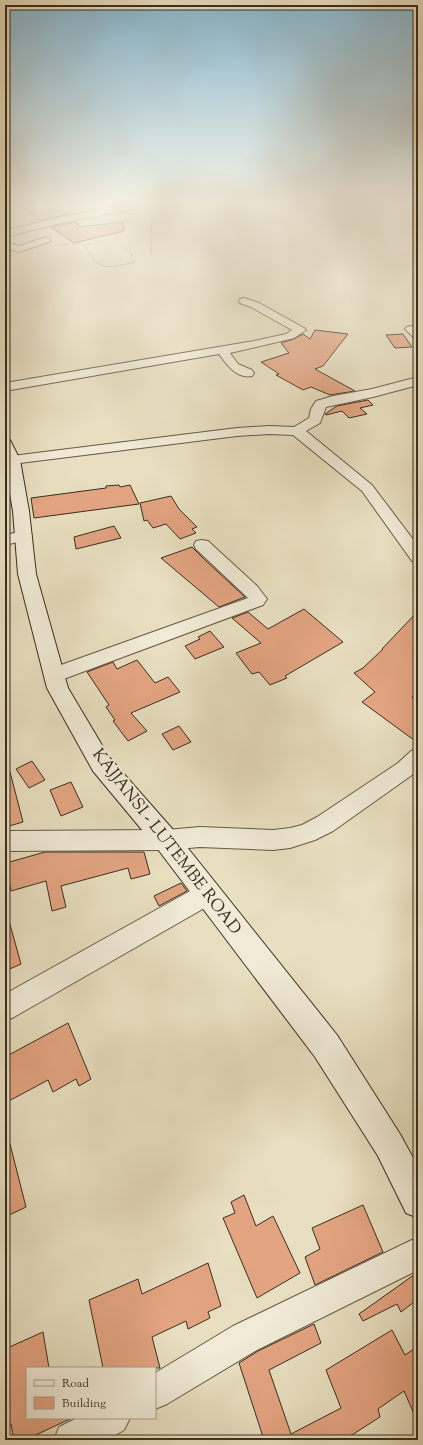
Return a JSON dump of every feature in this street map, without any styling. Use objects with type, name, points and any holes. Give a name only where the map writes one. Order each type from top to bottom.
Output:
[{"type":"street","points":[[5,387],[254,345],[290,336],[300,329],[255,305],[244,301]]},
{"type":"street","points":[[222,350],[234,367],[248,373]]},
{"type":"street","points":[[10,469],[250,431],[296,431],[314,420],[321,404],[333,400],[373,393],[418,381]]},
{"type":"street","points":[[296,431],[367,488],[418,558]]},
{"type":"street","name":"KAJJANSI - LUTEMBE ROAD","points":[[5,443],[21,510],[14,538],[28,574],[58,688],[101,764],[166,840],[326,1046],[389,1145],[418,1202]]},
{"type":"street","points":[[54,675],[257,601],[258,599],[251,590],[202,545]]},
{"type":"street","points":[[5,841],[166,840],[200,837],[273,840],[290,838],[307,833],[325,824],[405,769],[418,758]]},
{"type":"street","points":[[5,1008],[207,894]]},
{"type":"street","points":[[156,1391],[245,1338],[418,1253]]},
{"type":"street","points":[[72,1440],[110,1419]]},
{"type":"building","points":[[315,330],[348,334],[323,366],[315,369],[355,391],[330,395],[311,387],[303,390],[276,375],[279,374],[261,362],[289,353],[281,343],[294,339],[303,334],[310,339]]},
{"type":"building","points":[[403,334],[412,347],[395,348],[386,335]]},
{"type":"building","points":[[368,400],[373,405],[360,408],[367,414],[349,418],[342,411],[325,414],[337,406]]},
{"type":"building","points":[[119,485],[120,487],[130,485],[139,504],[34,518],[31,498]]},
{"type":"building","points":[[171,496],[179,509],[197,527],[192,529],[196,533],[180,539],[166,524],[153,528],[147,520],[144,521],[140,503]]},
{"type":"building","points":[[114,526],[121,538],[76,549],[74,537]]},
{"type":"building","points":[[192,547],[245,597],[219,607],[161,558]]},
{"type":"building","points":[[304,609],[343,642],[285,676],[287,678],[270,685],[259,672],[252,674],[236,653],[261,643],[232,618],[248,612],[268,629]]},
{"type":"building","points":[[418,611],[418,693],[412,697],[417,701],[413,704],[418,711],[418,743],[362,702],[375,692],[354,673],[363,668],[383,649]]},
{"type":"building","points":[[210,631],[224,647],[195,659],[185,646],[200,639],[198,637]]},
{"type":"building","points":[[137,660],[155,683],[168,677],[180,692],[131,713],[147,731],[128,741],[113,721],[115,720],[106,707],[109,705],[87,672],[113,662],[117,669]]},
{"type":"building","points":[[179,726],[191,742],[173,750],[162,734]]},
{"type":"building","points":[[32,761],[45,780],[29,788],[16,769]]},
{"type":"building","points":[[10,772],[23,822],[9,826],[5,811],[5,773]]},
{"type":"building","points":[[71,782],[83,807],[61,816],[50,790]]},
{"type":"building","points":[[45,852],[144,852],[150,874],[131,879],[128,868],[61,886],[66,907],[52,911],[46,881],[11,891],[6,863]]},
{"type":"building","points":[[181,883],[187,891],[159,906],[154,896]]},
{"type":"building","points":[[9,921],[21,964],[5,971],[5,922]]},
{"type":"building","points":[[68,1023],[91,1079],[79,1086],[76,1079],[53,1092],[48,1080],[5,1103],[5,1057]]},
{"type":"building","points":[[10,1144],[26,1207],[5,1217],[5,1145]]},
{"type":"building","points":[[244,1195],[256,1226],[273,1216],[300,1273],[257,1298],[223,1218],[235,1213],[231,1202]]},
{"type":"building","points":[[363,1205],[383,1252],[315,1285],[305,1257],[320,1249],[312,1228]]},
{"type":"building","points":[[208,1263],[221,1306],[208,1312],[210,1318],[188,1329],[186,1321],[152,1337],[160,1368],[103,1367],[89,1300],[138,1279],[142,1294]]},
{"type":"building","points":[[418,1272],[418,1299],[401,1312],[397,1304],[363,1321],[359,1314]]},
{"type":"building","points":[[314,1324],[321,1343],[269,1370],[291,1434],[341,1408],[326,1370],[392,1330],[405,1355],[418,1346],[418,1423],[404,1391],[378,1409],[380,1417],[344,1440],[264,1440],[239,1363],[258,1351]]},
{"type":"building","points":[[43,1332],[49,1367],[26,1367],[26,1419],[70,1419],[25,1440],[14,1440],[11,1424],[5,1427],[5,1349]]}]
